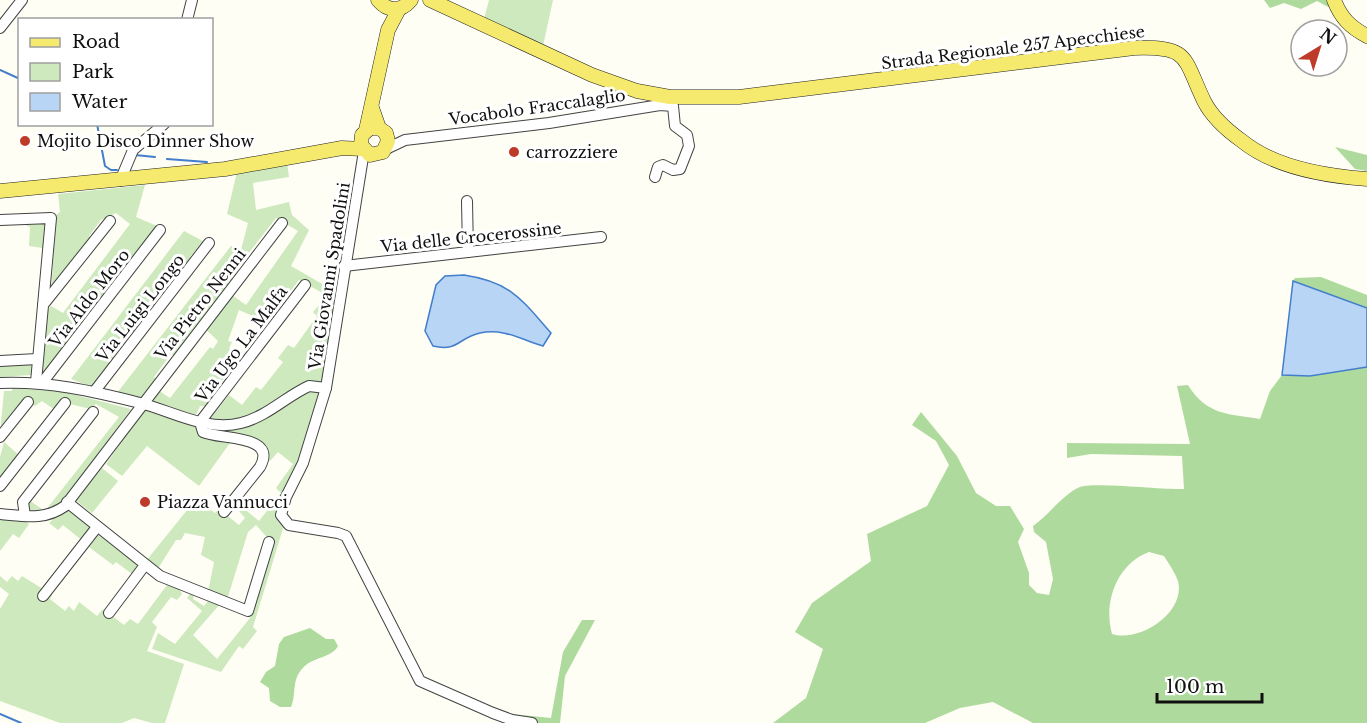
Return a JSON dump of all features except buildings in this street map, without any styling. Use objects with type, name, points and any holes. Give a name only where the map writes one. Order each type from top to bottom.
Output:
[{"type":"main road","points":[[1334,0],[1340,14],[1349,25],[1367,36]]},
{"type":"main road","points":[[388,30],[380,2],[406,5],[434,3]]},
{"type":"main road","name":"Strada Regionale 257 Apecchiese","points":[[434,3],[592,75],[626,87],[670,97],[716,99],[1134,48],[1167,48],[1181,56],[1192,71],[1205,103],[1220,122],[1243,142],[1270,159],[1303,169],[1367,179]]},
{"type":"main road","points":[[0,191],[120,182],[225,169],[372,141],[372,107],[388,30],[406,5]]},
{"type":"street","points":[[0,28],[22,0]]},
{"type":"street","points":[[188,18],[192,0]]},
{"type":"street","name":"Vocabolo Fraccalaglio","points":[[372,141],[405,140],[549,123],[660,105],[673,106],[675,126],[687,135],[689,146],[680,170],[673,170],[663,165],[658,167],[655,177]]},
{"type":"street","points":[[120,182],[133,150],[162,126]]},
{"type":"street","name":"Via Giovanni Spadolini","points":[[372,141],[363,170],[344,266],[326,388],[303,463],[282,508],[283,521],[297,527],[338,532],[346,536],[420,681],[493,713],[512,720],[532,723]]},
{"type":"street","points":[[467,201],[468,252]]},
{"type":"street","points":[[0,220],[51,218],[38,359],[39,382]]},
{"type":"street","points":[[42,306],[110,221]]},
{"type":"street","name":"Via Pietro Nenni","points":[[68,502],[282,223]]},
{"type":"street","name":"Via Aldo Moro","points":[[39,382],[160,230]]},
{"type":"street","name":"Via delle Crocerossine","points":[[344,266],[601,237]]},
{"type":"street","name":"Via Luigi Longo","points":[[94,392],[209,243]]},
{"type":"street","name":"Via Ugo La Malfa","points":[[200,422],[305,285]]},
{"type":"street","points":[[0,361],[38,359]]},
{"type":"street","points":[[0,383],[39,382],[94,392],[200,422],[219,425],[240,423],[268,413],[309,386],[326,388]]},
{"type":"street","points":[[0,437],[28,402]]},
{"type":"street","points":[[0,486],[65,404]]},
{"type":"street","points":[[25,516],[23,502],[93,412]]},
{"type":"street","points":[[200,422],[203,432],[213,436],[245,440],[258,445],[263,452],[264,460],[260,467],[224,512]]},
{"type":"street","points":[[0,514],[41,518],[54,514],[68,502],[160,576],[248,611],[269,542]]},
{"type":"street","points":[[43,596],[97,526]]},
{"type":"street","points":[[109,613],[145,565]]},
{"type":"green space","points":[[489,0],[553,0],[543,46],[484,19]]},
{"type":"green space","points":[[1264,0],[1338,0],[1332,9],[1317,1],[1301,9],[1284,3],[1270,8]]},
{"type":"green space","points":[[1335,147],[1367,155],[1367,171],[1355,169]]},
{"type":"green space","points":[[287,163],[289,177],[253,183],[256,210],[289,202],[292,215],[309,230],[291,266],[331,289],[330,297],[299,280],[279,306],[285,310],[276,323],[269,319],[263,327],[258,323],[257,318],[239,310],[228,341],[232,342],[229,348],[240,356],[221,382],[226,388],[204,410],[204,406],[200,406],[196,415],[150,401],[158,390],[170,398],[210,347],[213,349],[218,341],[202,326],[178,357],[171,354],[154,377],[159,382],[145,400],[117,393],[231,246],[241,250],[248,223],[227,214],[237,172]],"holes":[[[276,218],[298,231],[246,305],[228,292],[243,273],[237,268]]]},
{"type":"green space","points":[[145,185],[136,217],[157,226],[118,284],[113,282],[102,296],[98,311],[91,308],[80,322],[86,326],[48,376],[41,374],[48,310],[51,306],[63,313],[130,224],[116,213],[101,220],[89,236],[94,241],[51,295],[56,215],[60,212],[58,194]]},
{"type":"green space","points":[[51,218],[49,249],[29,246],[30,227],[27,226],[26,219]]},
{"type":"green space","points":[[184,231],[203,241],[190,257],[195,261],[177,284],[171,281],[152,307],[157,310],[135,338],[128,335],[115,354],[120,358],[97,389],[71,379]]},
{"type":"green space","points":[[1321,277],[1367,295],[1367,308],[1293,281],[1295,278]]},
{"type":"green space","points":[[325,298],[337,306],[323,385],[244,420],[209,420],[229,395],[242,405],[256,387],[261,390],[283,362],[278,358],[288,345],[294,348],[317,316],[313,312]]},
{"type":"green space","points":[[0,364],[34,364],[34,371],[31,375],[0,377]]},
{"type":"green space","points":[[1367,367],[1367,723],[1033,723],[993,702],[960,708],[925,723],[773,723],[806,698],[823,649],[795,632],[812,603],[871,561],[867,534],[927,506],[949,465],[936,441],[912,425],[921,412],[957,456],[976,493],[996,506],[1010,506],[1024,529],[1018,542],[1029,573],[1029,585],[1037,593],[1049,595],[1053,579],[1046,542],[1034,532],[1033,526],[1068,494],[1080,487],[1088,486],[1184,489],[1182,456],[1091,454],[1067,458],[1067,443],[1190,444],[1177,386],[1188,385],[1202,402],[1211,408],[1238,416],[1260,419],[1270,391],[1282,375],[1310,376]],"holes":[[[1149,552],[1164,556],[1178,581],[1179,593],[1175,604],[1168,614],[1147,630],[1123,636],[1112,634],[1109,609],[1111,597],[1121,575],[1128,565]]]},
{"type":"green space","points":[[12,388],[64,392],[131,409],[64,500],[44,514],[27,512],[26,504],[29,500],[45,511],[119,417],[96,404],[90,409],[70,404],[64,399],[55,410],[42,401],[35,406],[27,400],[0,433],[4,391],[12,391]]},
{"type":"green space","points":[[310,390],[320,392],[310,433],[282,501],[284,525],[253,627],[257,631],[243,649],[239,646],[221,672],[152,649],[158,633],[175,644],[202,611],[187,598],[192,591],[195,593],[193,599],[204,606],[210,599],[221,603],[193,635],[217,659],[250,618],[273,544],[256,525],[248,532],[227,600],[208,592],[214,562],[201,555],[205,537],[185,533],[181,540],[176,540],[157,570],[146,561],[196,499],[215,513],[219,509],[239,525],[245,518],[235,506],[237,503],[259,521],[281,493],[276,488],[293,464],[278,452],[270,461],[266,459],[266,451],[207,431],[226,428]]},
{"type":"green space","points":[[145,409],[197,424],[211,440],[230,443],[199,486],[147,446],[122,476],[106,464]]},
{"type":"green space","points":[[4,442],[20,456],[0,482],[0,457]]},
{"type":"green space","points":[[102,468],[118,481],[92,513],[75,500]]},
{"type":"green space","points":[[67,508],[94,529],[84,542],[63,525],[58,530],[49,523]]},
{"type":"green space","points":[[0,517],[23,519],[29,524],[19,538],[13,534],[0,551]]},
{"type":"green space","points":[[100,533],[142,569],[136,577],[116,562],[113,565],[89,547]]},
{"type":"green space","points":[[0,576],[7,582],[12,576],[18,581],[22,576],[46,590],[52,595],[50,599],[65,611],[69,606],[74,611],[79,602],[97,616],[103,609],[124,625],[130,619],[138,624],[167,585],[179,589],[182,594],[177,600],[171,597],[152,622],[157,627],[147,651],[184,664],[165,723],[152,723],[134,718],[122,723],[60,723],[0,701],[0,609],[9,594],[0,587]]},
{"type":"green space","points":[[582,620],[595,620],[565,676],[560,723],[512,723],[512,714],[551,718],[563,652]]},
{"type":"green space","points":[[310,628],[326,639],[334,639],[338,646],[332,652],[310,662],[301,670],[296,681],[291,707],[280,707],[270,701],[269,688],[260,682],[266,672],[275,666],[279,644],[284,637]]},
{"type":"water","points":[[464,275],[504,287],[523,302],[551,333],[543,346],[513,335],[489,332],[473,335],[453,346],[433,346],[425,331],[436,285],[445,276]]},
{"type":"water","points":[[1293,281],[1367,308],[1367,367],[1310,376],[1282,375]]},
{"type":"waterway","points":[[0,70],[18,78]]},
{"type":"waterway","points":[[97,126],[105,166],[111,170],[117,170]]},
{"type":"waterway","points":[[135,155],[155,157]]},
{"type":"waterway","points":[[167,159],[207,162]]},
{"type":"waterway","points":[[0,714],[21,723]]},
{"type":"place","name":"Mojito Disco Dinner Show","points":[[25,141]]},
{"type":"place","name":"carrozziere","points":[[514,152]]},
{"type":"place","name":"Piazza Vannucci","points":[[145,502]]}]
